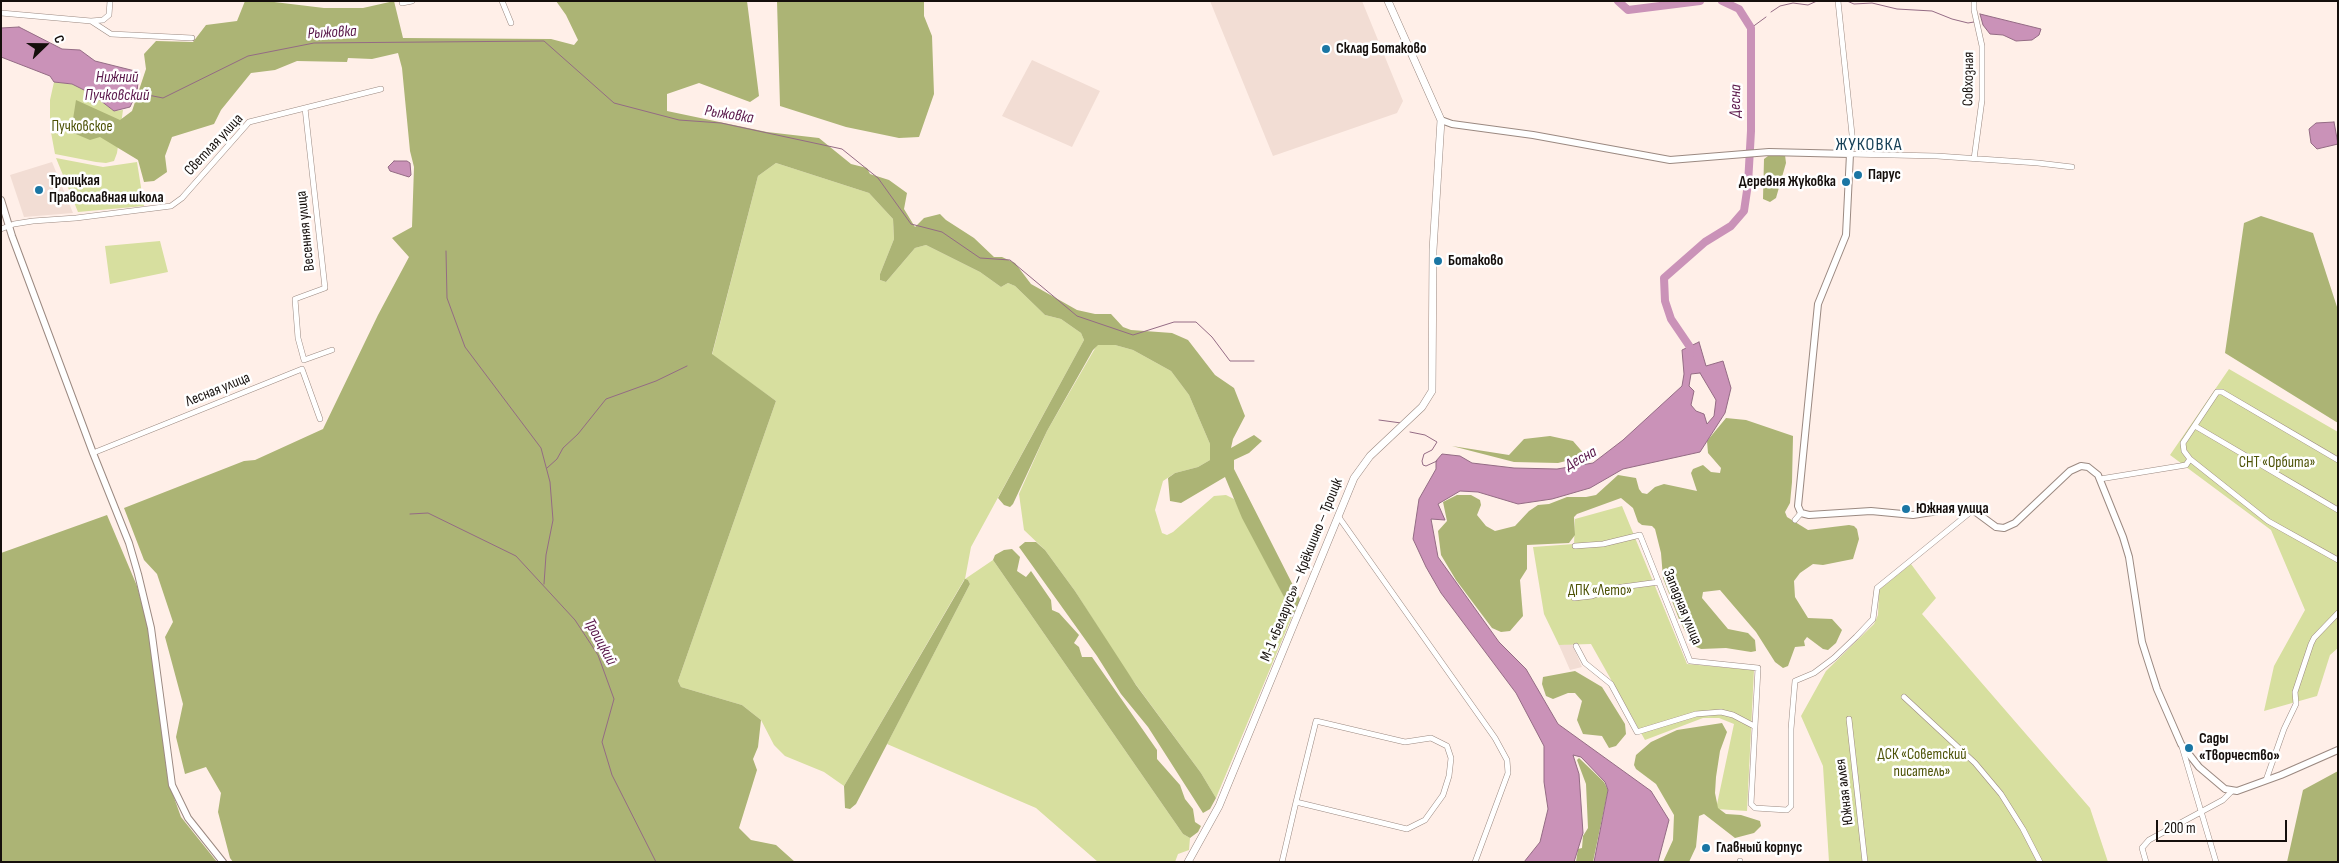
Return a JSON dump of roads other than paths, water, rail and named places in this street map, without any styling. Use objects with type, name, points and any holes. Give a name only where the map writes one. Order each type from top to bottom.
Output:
[{"type":"main road","points":[[1388,1],[1441,120]]},
{"type":"main road","name":"М-1 «Беларусь» – Крёкшино – Троицк","points":[[1188,862],[1219,806],[1354,478],[1370,456],[1422,408],[1432,391],[1433,250],[1441,120]]},
{"type":"street","points":[[1,13],[91,21],[103,20],[109,15],[110,1]]},
{"type":"street","points":[[402,3],[412,1]]},
{"type":"street","points":[[502,1],[511,23]]},
{"type":"street","points":[[1801,513],[1798,506],[1818,304],[1846,235],[1850,154],[1853,144],[1838,1]]},
{"type":"street","name":"Совхозная","points":[[1974,1],[1974,10],[1982,46],[1982,100],[1974,159]]},
{"type":"street","points":[[91,21],[111,34],[192,38]]},
{"type":"street","name":"Светлая улица","points":[[1,229],[33,221],[76,218],[172,206],[182,198],[249,122],[381,89]]},
{"type":"street","name":"Весенняя улица","points":[[305,108],[325,288],[295,300],[298,338],[304,360],[332,350]]},
{"type":"street","points":[[1441,120],[1452,124],[1533,135],[1670,160],[1769,152],[1974,159],[2047,163],[2072,167]]},
{"type":"street","points":[[1,200],[93,454],[129,543],[147,604],[172,785],[188,818],[223,862]]},
{"type":"street","name":"Лесная улица","points":[[93,454],[302,369],[320,419]]},
{"type":"street","points":[[2338,460],[2222,392],[2217,392],[2183,443],[2184,451],[2190,459],[2268,521],[2338,560]]},
{"type":"street","points":[[2195,426],[2338,510]]},
{"type":"street","points":[[2100,479],[2186,465],[2190,459]]},
{"type":"street","points":[[1801,513],[1809,515],[1871,511],[1914,514],[1957,507],[1973,510],[1996,527],[2008,527],[2015,523],[2070,471],[2081,466],[2088,467],[2096,472],[2129,557],[2145,656],[2181,744],[2216,862]]},
{"type":"street","points":[[1576,646],[1585,664],[1612,684],[1636,732],[1696,714],[1712,713],[1733,715],[1754,726],[1751,804],[1755,808],[1787,810],[1791,806],[1793,686],[1795,681],[1814,673],[1834,658],[1873,619],[1877,588],[1973,510]]},
{"type":"street","points":[[1795,520],[1801,513]]},
{"type":"street","points":[[1338,516],[1495,738],[1507,760],[1508,773],[1475,862]]},
{"type":"street","name":"Западная улица","points":[[1575,546],[1603,544],[1640,536],[1690,661],[1758,668],[1754,726]]},
{"type":"street","points":[[1574,598],[1592,596],[1615,588],[1658,582]]},
{"type":"street","points":[[2266,780],[2284,729],[2296,704],[2295,692],[2311,644],[2314,638],[2338,613]]},
{"type":"street","points":[[1904,697],[1975,763],[2001,794],[2023,829],[2040,862]]},
{"type":"street","name":"Южная аллея","points":[[1849,719],[1865,862]]},
{"type":"street","points":[[1282,862],[1296,802],[1316,721],[1404,742],[1431,738],[1447,746],[1451,758],[1443,795],[1425,820],[1407,829],[1296,802]]},
{"type":"street","points":[[2181,744],[2199,767],[2218,785],[2232,791],[2241,790],[2338,750]]},
{"type":"street","points":[[2146,862],[2142,848],[2149,840],[2223,800],[2232,791]]},
{"type":"water","points":[[1980,14],[2041,29],[2039,35],[2032,40],[2016,41],[2003,35],[1990,34],[1983,25]]},
{"type":"water","name":"Нижний Пучковский","points":[[19,27],[62,49],[80,50],[95,61],[139,72],[137,92],[130,107],[114,111],[92,94],[72,84],[54,82],[50,76],[1,57],[1,28]]},
{"type":"water","points":[[2334,122],[2338,144],[2317,149],[2311,143],[2309,129],[2316,123]]},
{"type":"water","points":[[394,161],[407,161],[410,163],[411,175],[409,177],[390,171],[388,167]]},
{"type":"water","points":[[1699,342],[1706,366],[1723,361],[1731,388],[1725,413],[1700,452],[1623,469],[1590,488],[1552,499],[1518,504],[1478,492],[1460,491],[1438,504],[1445,520],[1431,519],[1438,557],[1499,642],[1526,669],[1558,724],[1651,791],[1669,820],[1658,862],[1594,862],[1608,790],[1605,782],[1581,757],[1573,755],[1579,774],[1583,833],[1574,862],[1524,862],[1540,842],[1548,809],[1544,782],[1544,746],[1516,693],[1441,593],[1426,567],[1413,539],[1419,499],[1436,469],[1436,461],[1442,454],[1460,456],[1472,463],[1514,468],[1557,469],[1593,463],[1623,440],[1682,386],[1684,374],[1682,350]],"holes":[[[1700,373],[1716,400],[1714,416],[1707,424],[1704,414],[1696,411],[1691,405],[1694,391],[1689,386],[1691,374]]]},
{"type":"waterway","name":"Десна","points":[[1618,1],[1628,10],[1700,1]]},
{"type":"waterway","name":"Десна","points":[[1689,357],[1690,347],[1671,319],[1665,301],[1664,278],[1705,242],[1731,226],[1744,211],[1748,184],[1751,131],[1751,28],[1739,9],[1722,1]]},
{"type":"waterway","points":[[1771,12],[1780,6],[1793,3],[1808,5],[1817,1]]},
{"type":"waterway","points":[[1847,1],[1854,4],[1872,3],[1897,9],[1932,11],[1952,19],[1968,23],[1974,22]]},
{"type":"waterway","points":[[1751,28],[1766,17]]},
{"type":"waterway","name":"Рыжовка","points":[[148,95],[163,98],[248,56],[314,43],[544,41],[614,103],[679,120],[721,123],[842,149],[878,178],[911,224],[942,232],[980,258],[1010,260],[1077,316],[1133,335],[1174,322],[1196,322],[1212,337],[1230,361],[1254,361]]},
{"type":"waterway","points":[[446,251],[447,298],[465,347],[541,448],[550,482],[553,520],[546,555],[544,584]]},
{"type":"waterway","points":[[547,468],[557,459],[563,448],[578,434],[606,399],[656,381],[687,366]]},
{"type":"waterway","name":"Рыжовка","points":[[1379,420],[1401,423]]},
{"type":"waterway","name":"Рыжовка","points":[[1410,432],[1425,435],[1437,442],[1432,450],[1424,454],[1423,465],[1426,466],[1437,461]]},
{"type":"waterway","name":"Троицкий","points":[[410,514],[428,513],[516,556],[575,620],[598,655],[614,699],[602,742],[612,775],[656,862]]},
{"type":"place","name":"Склад Ботаково","points":[[1326,49]]},
{"type":"place","name":"Парус","points":[[1858,175]]},
{"type":"place","name":"Деревня Жуковка","points":[[1846,182]]},
{"type":"place","name":"Троицкая Православная школа","points":[[39,190]]},
{"type":"place","name":"Ботаково","points":[[1438,261]]},
{"type":"place","name":"Южная улица","points":[[1906,509]]},
{"type":"place","name":"Сады «Творчество»","points":[[2189,748]]},
{"type":"place","name":"Главный корпус","points":[[1706,848]]},
{"type":"district","name":"ЖУКОВКА","points":[[1869,145]]},
{"type":"park label","name":"Пучковское","points":[[82,127]]},
{"type":"park label","name":"СНТ «Орбита»","points":[[2277,463]]},
{"type":"park label","name":"ДПК «Лето»","points":[[1600,591]]},
{"type":"park label","name":"ДСК «Советский писатель»","points":[[1922,764]]}]
